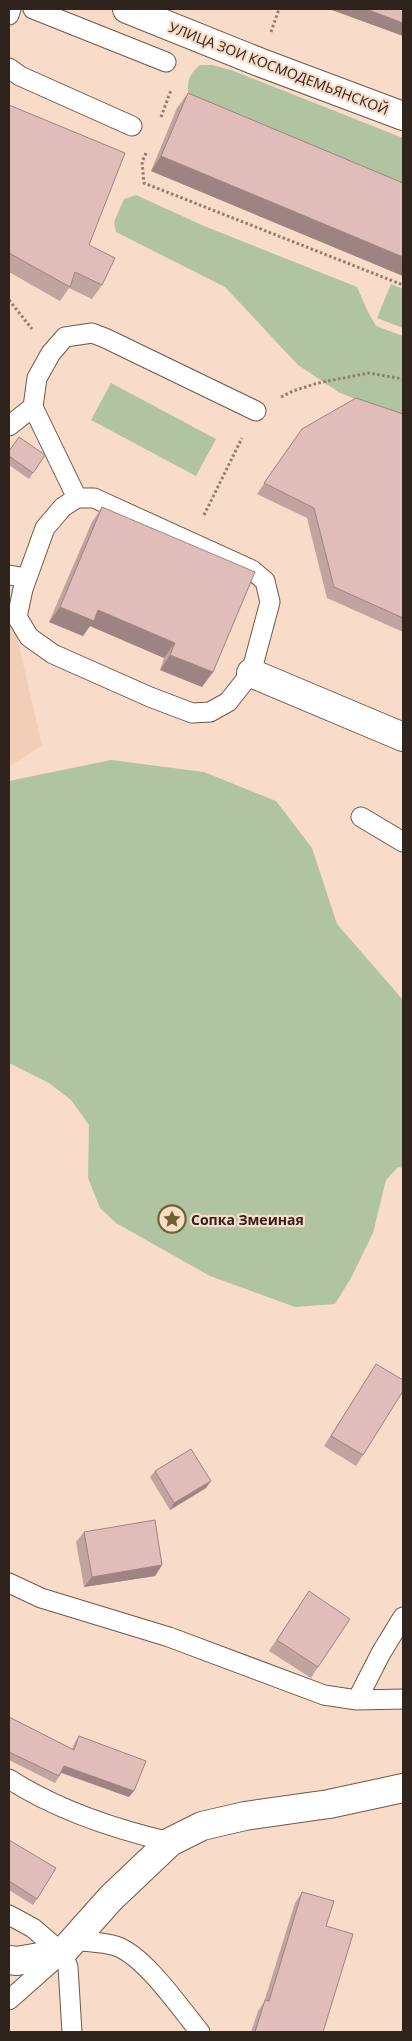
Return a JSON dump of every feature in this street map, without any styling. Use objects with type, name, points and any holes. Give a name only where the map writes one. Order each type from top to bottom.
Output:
[{"type":"street","name":"УЛИЦА ЗОИ КОСМОДЕМЬЯНСКОЙ","points":[[127,9],[259,62],[403,116]]},
{"type":"street","points":[[251,673],[403,737]]},
{"type":"street","points":[[9,1960],[17,1961],[68,1947],[111,1898],[170,1842],[202,1826],[244,1816],[329,1804],[403,1788]]},
{"type":"lane","points":[[9,15],[11,9]]},
{"type":"lane","points":[[33,9],[166,62]]},
{"type":"lane","points":[[9,68],[20,76],[132,126]]},
{"type":"lane","points":[[77,498],[33,407],[37,378],[51,353],[65,337],[92,333],[105,338],[256,411]]},
{"type":"lane","points":[[9,426],[33,407]]},
{"type":"lane","points":[[77,498],[94,498],[252,570],[265,581],[270,602],[251,673],[228,702],[210,712],[192,712],[150,698],[52,654],[29,637],[17,617],[18,577],[45,528],[63,507],[77,498]]},
{"type":"lane","points":[[361,817],[403,842]]},
{"type":"lane","points":[[9,1583],[41,1598],[169,1637],[324,1695],[357,1700],[403,1699]]},
{"type":"lane","points":[[357,1700],[381,1653],[403,1617]]},
{"type":"lane","points":[[9,1778],[30,1793],[84,1816],[133,1834],[170,1842]]},
{"type":"lane","points":[[9,1915],[68,1947],[116,1946],[134,1956],[155,1977],[200,2032]]},
{"type":"lane","points":[[9,2000],[68,1947]]},
{"type":"lane","points":[[68,1947],[72,2032]]},
{"type":"path","points":[[157,126],[172,89]]},
{"type":"path","points":[[150,144],[142,162],[144,183],[403,285]]},
{"type":"path","points":[[9,300],[51,353]]},
{"type":"path","points":[[207,508],[256,411],[293,391],[318,383],[369,372],[403,379]]},
{"type":"shaded area","points":[[9,603],[42,745],[9,767]]},
{"type":"green space","points":[[200,65],[212,65],[231,70],[403,138],[403,186],[199,100],[188,92],[188,84],[194,70]]},
{"type":"green space","points":[[136,195],[204,226],[357,287],[376,326],[403,336],[403,417],[340,393],[298,365],[225,287],[116,232],[114,222],[124,199]]},
{"type":"green space","points":[[391,284],[403,289],[403,328],[377,318]]},
{"type":"green space","points":[[111,383],[216,439],[196,476],[91,420]]},
{"type":"green space","points":[[111,760],[204,772],[276,801],[312,848],[337,924],[403,1000],[403,1168],[398,1167],[386,1180],[373,1233],[351,1278],[335,1304],[295,1307],[210,1276],[116,1223],[100,1208],[88,1178],[89,1125],[71,1100],[49,1083],[9,1063],[9,781]]},
{"type":"building","points":[[366,9],[403,9],[403,23]]},
{"type":"building","points":[[188,93],[403,183],[403,257],[161,156]]},
{"type":"building","points":[[9,105],[125,153],[89,245],[115,258],[102,285],[75,272],[70,287],[9,253]]},
{"type":"building","points":[[356,398],[403,414],[403,618],[334,587],[314,508],[264,483],[302,429]]},
{"type":"building","points":[[19,437],[45,455],[33,473],[9,456],[9,451]]},
{"type":"building","points":[[102,507],[255,572],[213,672],[170,655],[175,643],[98,610],[94,621],[60,607]]},
{"type":"building","points":[[376,1364],[403,1380],[403,1391],[363,1455],[331,1436]]},
{"type":"building","points":[[191,1449],[211,1481],[174,1503],[155,1471]]},
{"type":"building","points":[[155,1520],[162,1565],[92,1577],[84,1532]]},
{"type":"building","points":[[309,1591],[350,1619],[318,1667],[277,1640]]},
{"type":"building","points":[[9,1717],[74,1750],[79,1736],[146,1761],[134,1791],[64,1766],[59,1776],[9,1752]]},
{"type":"building","points":[[9,1840],[56,1868],[37,1899],[9,1881]]},
{"type":"building","points":[[302,1892],[334,1901],[326,1926],[353,1934],[323,2032],[255,2032],[265,2000],[269,2001]]},
{"type":"place","name":"Сопка Змеиная","points":[[172,1219]]}]
